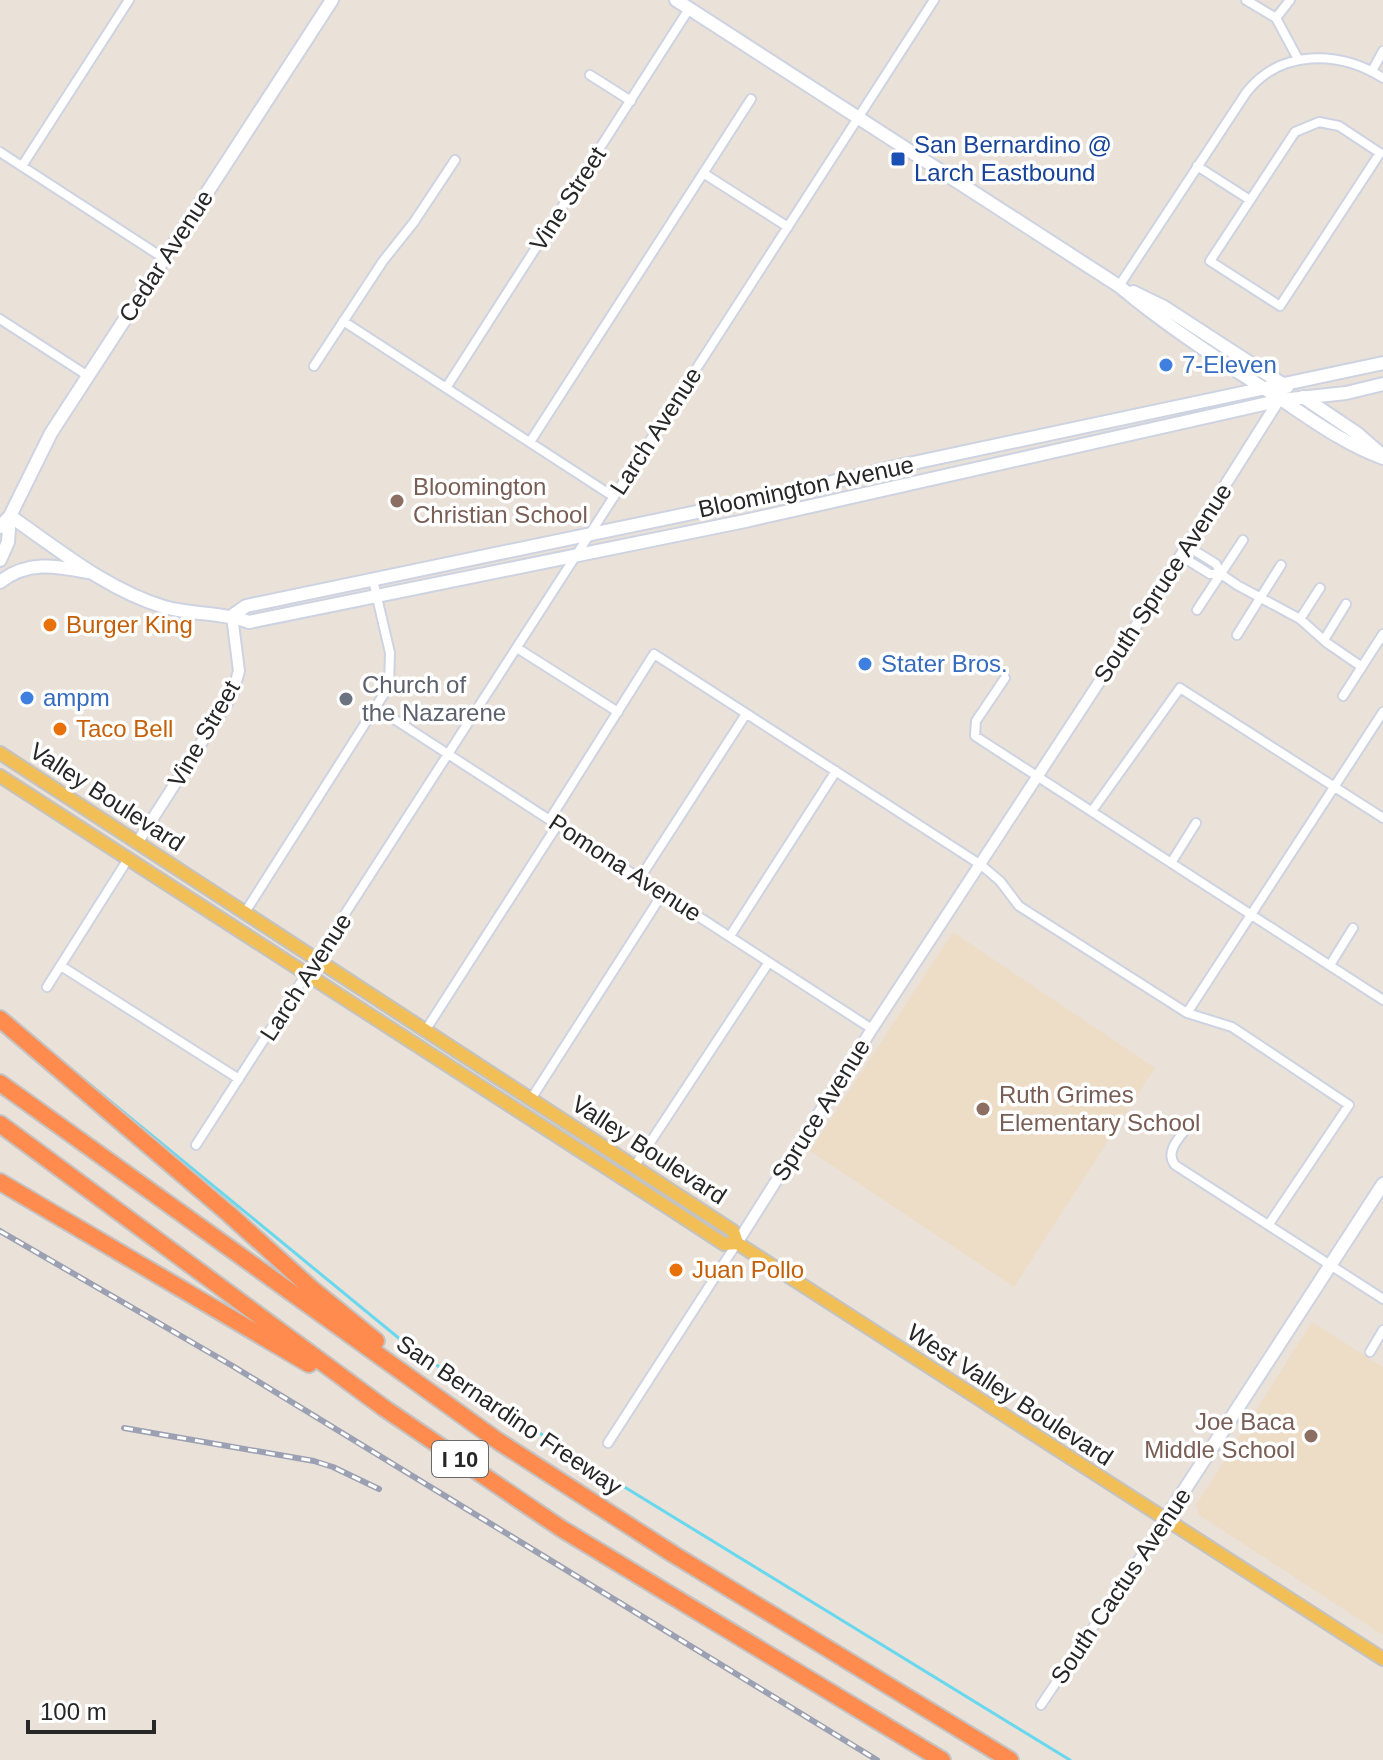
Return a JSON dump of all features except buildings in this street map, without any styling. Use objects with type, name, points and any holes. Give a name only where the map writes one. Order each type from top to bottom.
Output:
[{"type":"highway","points":[[0,1019],[312,1289],[409,1368],[480,1419],[490,1435]]},
{"type":"highway","name":"San Bernardino Freeway","points":[[0,1083],[490,1435],[673,1554],[1010,1760]]},
{"type":"highway","name":"I 10","points":[[0,1124],[384,1408],[562,1529],[942,1760]]},
{"type":"highway","points":[[0,1182],[384,1408]]},
{"type":"main road","name":"Cedar Avenue","points":[[0,527],[10,516],[51,433],[332,0]]},
{"type":"main road","points":[[676,0],[1119,286],[1155,316],[1281,400],[1356,448],[1383,457]]},
{"type":"main road","points":[[1119,286],[1164,307],[1358,434],[1383,457]]},
{"type":"main road","name":"Bloomington Avenue","points":[[232,616],[246,606],[769,497],[1383,363]]},
{"type":"main road","points":[[1222,398],[1232,377],[1229,366]]},
{"type":"main road","name":"Bloomington Avenue","points":[[10,516],[126,592],[165,607],[202,615],[232,616],[249,622],[745,521],[1281,400],[1346,393],[1383,384]]},
{"type":"main road","points":[[1339,421],[1338,406],[1346,393]]},
{"type":"main road","points":[[974,467],[995,456],[1025,449],[1029,445],[1028,439]]},
{"type":"main road","points":[[830,482],[833,500]]},
{"type":"main road","name":"Cedar Avenue","points":[[0,560],[8,542],[10,516]]},
{"type":"main road","points":[[0,582],[23,569],[47,565],[95,573]]},
{"type":"main road","name":"Valley Boulevard","points":[[0,753],[733,1231],[737,1243],[724,1244],[308,974],[2,781]]},
{"type":"main road","name":"South Cactus Avenue","points":[[1165,1520],[1383,1184]]},
{"type":"main road","name":"West Valley Boulevard","points":[[737,1243],[1383,1659]]},
{"type":"street","points":[[22,166],[129,0]]},
{"type":"street","name":"Larch Avenue","points":[[196,1145],[934,0]]},
{"type":"street","points":[[1246,0],[1276,18],[1298,59]]},
{"type":"street","points":[[1276,18],[1290,0]]},
{"type":"street","name":"Vine Street","points":[[446,388],[689,9]]},
{"type":"street","points":[[1372,71],[1383,51]]},
{"type":"street","points":[[1119,286],[1251,87],[1277,68],[1298,59],[1338,59],[1383,78]]},
{"type":"street","points":[[590,75],[631,101]]},
{"type":"street","points":[[530,442],[751,99]]},
{"type":"street","points":[[1319,122],[1330,123],[1380,153],[1280,306],[1210,261],[1250,200],[1295,132],[1303,127],[1319,122]]},
{"type":"street","points":[[0,152],[165,259]]},
{"type":"street","points":[[314,366],[455,160]]},
{"type":"street","points":[[1197,166],[1250,200]]},
{"type":"street","points":[[703,173],[788,227]]},
{"type":"street","points":[[0,319],[88,376]]},
{"type":"street","points":[[343,321],[614,497]]},
{"type":"street","name":"South Spruce Avenue","points":[[1037,778],[1281,400],[1285,386]]},
{"type":"street","points":[[1197,610],[1243,540]]},
{"type":"street","points":[[1184,551],[1216,564],[1221,574],[1258,598],[1300,619],[1362,667]]},
{"type":"street","points":[[1237,635],[1281,565]]},
{"type":"street","points":[[244,914],[389,686],[391,666],[373,580]]},
{"type":"street","points":[[1300,619],[1320,588]]},
{"type":"street","points":[[1324,640],[1346,604]]},
{"type":"street","name":"Vine Street","points":[[137,843],[232,695],[239,671],[232,616]]},
{"type":"street","points":[[1343,696],[1383,634]]},
{"type":"street","points":[[517,648],[618,712]]},
{"type":"street","points":[[425,1031],[654,654],[981,865],[1000,881],[1019,906],[1187,1013],[1232,1027],[1349,1105],[1269,1224]]},
{"type":"street","points":[[1005,678],[976,721],[975,736],[1383,1000]]},
{"type":"street","points":[[1092,811],[1180,688],[1383,818]]},
{"type":"street","name":"Pomona Avenue","points":[[377,708],[872,1029]]},
{"type":"street","points":[[1187,1013],[1383,712]]},
{"type":"street","points":[[640,878],[746,714]]},
{"type":"street","points":[[730,936],[836,771]]},
{"type":"street","name":"Spruce Avenue","points":[[608,1443],[872,1029],[1037,778]]},
{"type":"street","points":[[1171,863],[1196,823]]},
{"type":"street","points":[[47,987],[128,859]]},
{"type":"street","points":[[531,1099],[663,893]]},
{"type":"street","points":[[1330,965],[1353,928]]},
{"type":"street","points":[[634,1167],[769,962]]},
{"type":"street","points":[[61,966],[239,1079]]},
{"type":"street","points":[[1190,1124],[1170,1156],[1175,1165],[1383,1299]]},
{"type":"street","points":[[1370,1352],[1383,1330]]},
{"type":"street","name":"South Cactus Avenue","points":[[1041,1705],[1165,1520]]},
{"type":"shaded area","name":"Ruth Grimes Elementary School","points":[[953,932],[1155,1068],[1014,1287],[810,1151]]},
{"type":"shaded area","name":"Joe Baca Middle School","points":[[1312,1322],[1383,1367],[1383,1635],[1199,1515],[1196,1505]]},
{"type":"waterway","points":[[71,1069],[412,1349],[582,1461],[1070,1760]]},
{"type":"railway","points":[[0,1231],[231,1365],[877,1760]]},
{"type":"railway","points":[[124,1428],[314,1461],[379,1489]]},
{"type":"place","name":"San Bernardino @ Larch Eastbound","points":[[898,159]]},
{"type":"place","name":"7-Eleven","points":[[1166,365]]},
{"type":"place","name":"Bloomington Christian School","points":[[397,501]]},
{"type":"place","name":"Burger King","points":[[50,625]]},
{"type":"place","name":"Stater Bros.","points":[[865,664]]},
{"type":"place","name":"ampm","points":[[27,698]]},
{"type":"place","name":"Church of the Nazarene","points":[[346,699]]},
{"type":"place","name":"Taco Bell","points":[[60,729]]},
{"type":"place","name":"Ruth Grimes Elementary School","points":[[983,1109]]},
{"type":"place","name":"Juan Pollo","points":[[676,1270]]},
{"type":"place","name":"Joe Baca Middle School","points":[[1311,1436]]}]
